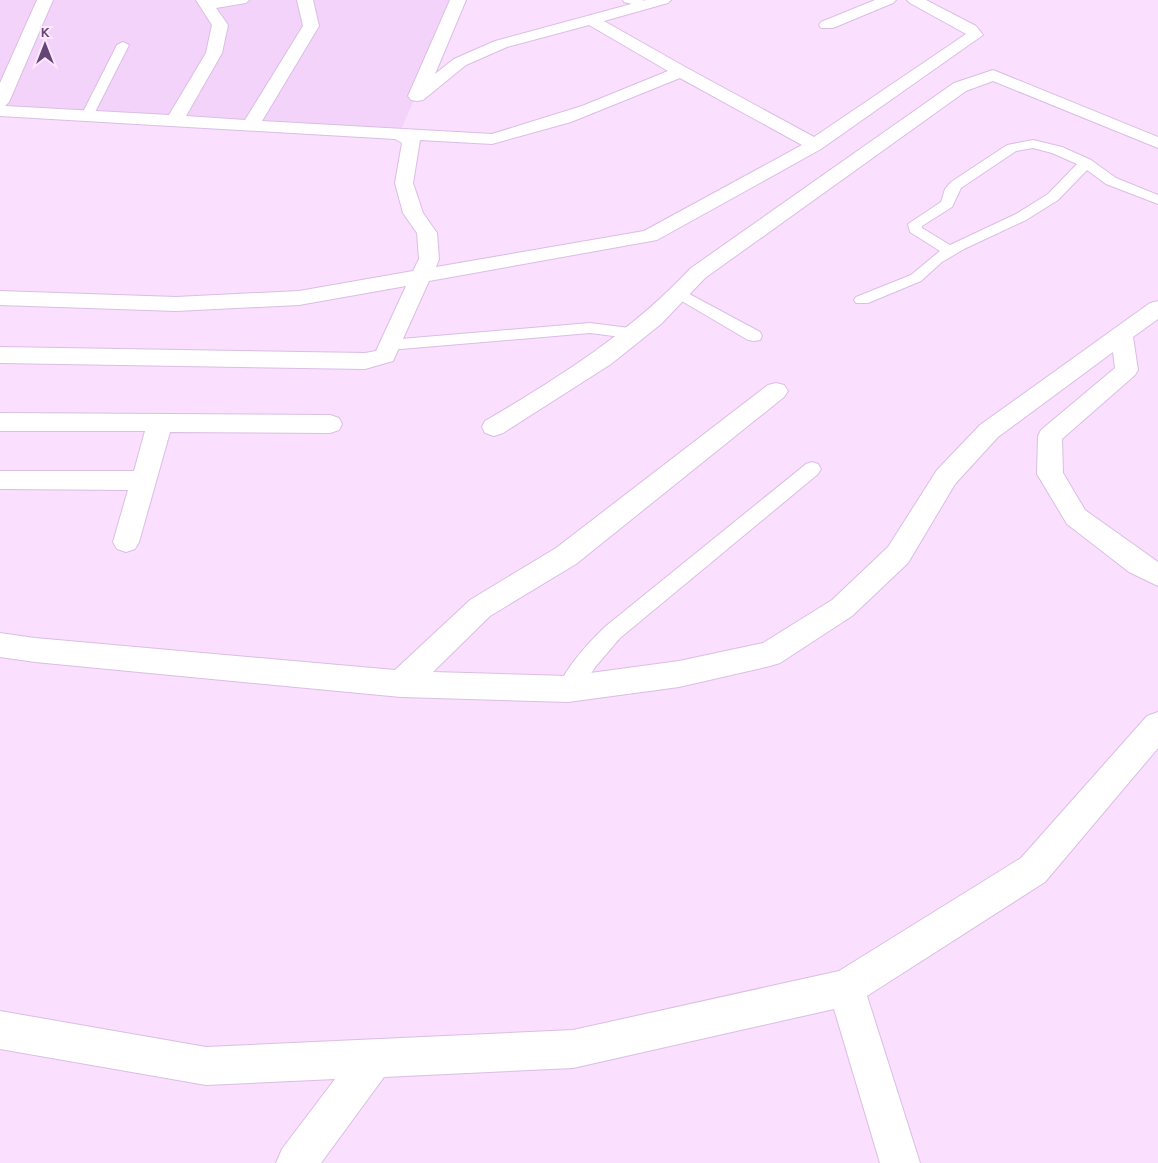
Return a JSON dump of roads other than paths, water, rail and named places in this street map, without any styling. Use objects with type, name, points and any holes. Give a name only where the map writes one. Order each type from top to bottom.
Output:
[{"type":"street","points":[[0,102],[45,0]]},
{"type":"street","points":[[174,121],[214,53],[220,25],[206,2],[241,0]]},
{"type":"street","points":[[250,125],[311,26],[305,0]]},
{"type":"street","points":[[0,355],[365,361],[385,356],[429,259],[427,233],[413,213],[404,183],[411,141],[408,115],[458,0]]},
{"type":"street","points":[[408,115],[460,62],[501,44],[662,0]]},
{"type":"street","points":[[827,25],[888,0]]},
{"type":"street","points":[[0,298],[176,304],[299,298],[650,236],[815,145],[975,35],[972,31],[915,0]]},
{"type":"street","points":[[590,19],[681,72],[815,145]]},
{"type":"street","points":[[0,111],[250,125],[408,115],[492,139],[532,130],[606,104],[681,72]]},
{"type":"street","points":[[494,427],[574,379],[637,334],[680,294],[698,273],[960,87],[993,75],[1158,143]]},
{"type":"street","points":[[0,645],[45,651],[401,684],[568,689],[679,674],[770,654],[842,608],[898,556],[946,477],[989,431],[1158,308]]},
{"type":"street","points":[[1122,334],[1126,370],[1050,436],[1050,474],[1076,517],[1139,564],[1158,575]]},
{"type":"street","points":[[401,684],[480,608],[566,556],[776,391]]},
{"type":"street","points":[[0,422],[330,424]]},
{"type":"street","points":[[126,542],[160,423]]},
{"type":"street","points":[[0,480],[143,481]]},
{"type":"street","points":[[0,1030],[206,1066],[573,1049],[846,988],[1033,870],[1158,726]]},
{"type":"street","points":[[846,988],[900,1163]]},
{"type":"street","points":[[296,1163],[375,1058]]},
{"type":"lane","points":[[628,0],[645,4]]},
{"type":"lane","points":[[87,116],[123,45]]},
{"type":"lane","points":[[950,251],[925,237],[915,229],[914,224],[947,204],[952,189],[956,185],[994,158],[1012,148],[1033,144],[1057,150],[1086,163],[1111,181],[1158,200]]},
{"type":"lane","points":[[862,300],[916,278],[950,251],[1021,217],[1053,197],[1086,163]]},
{"type":"lane","points":[[680,294],[754,336]]},
{"type":"lane","points":[[389,345],[590,328],[637,334]]},
{"type":"lane","points":[[568,689],[597,647],[613,632],[812,469]]}]
